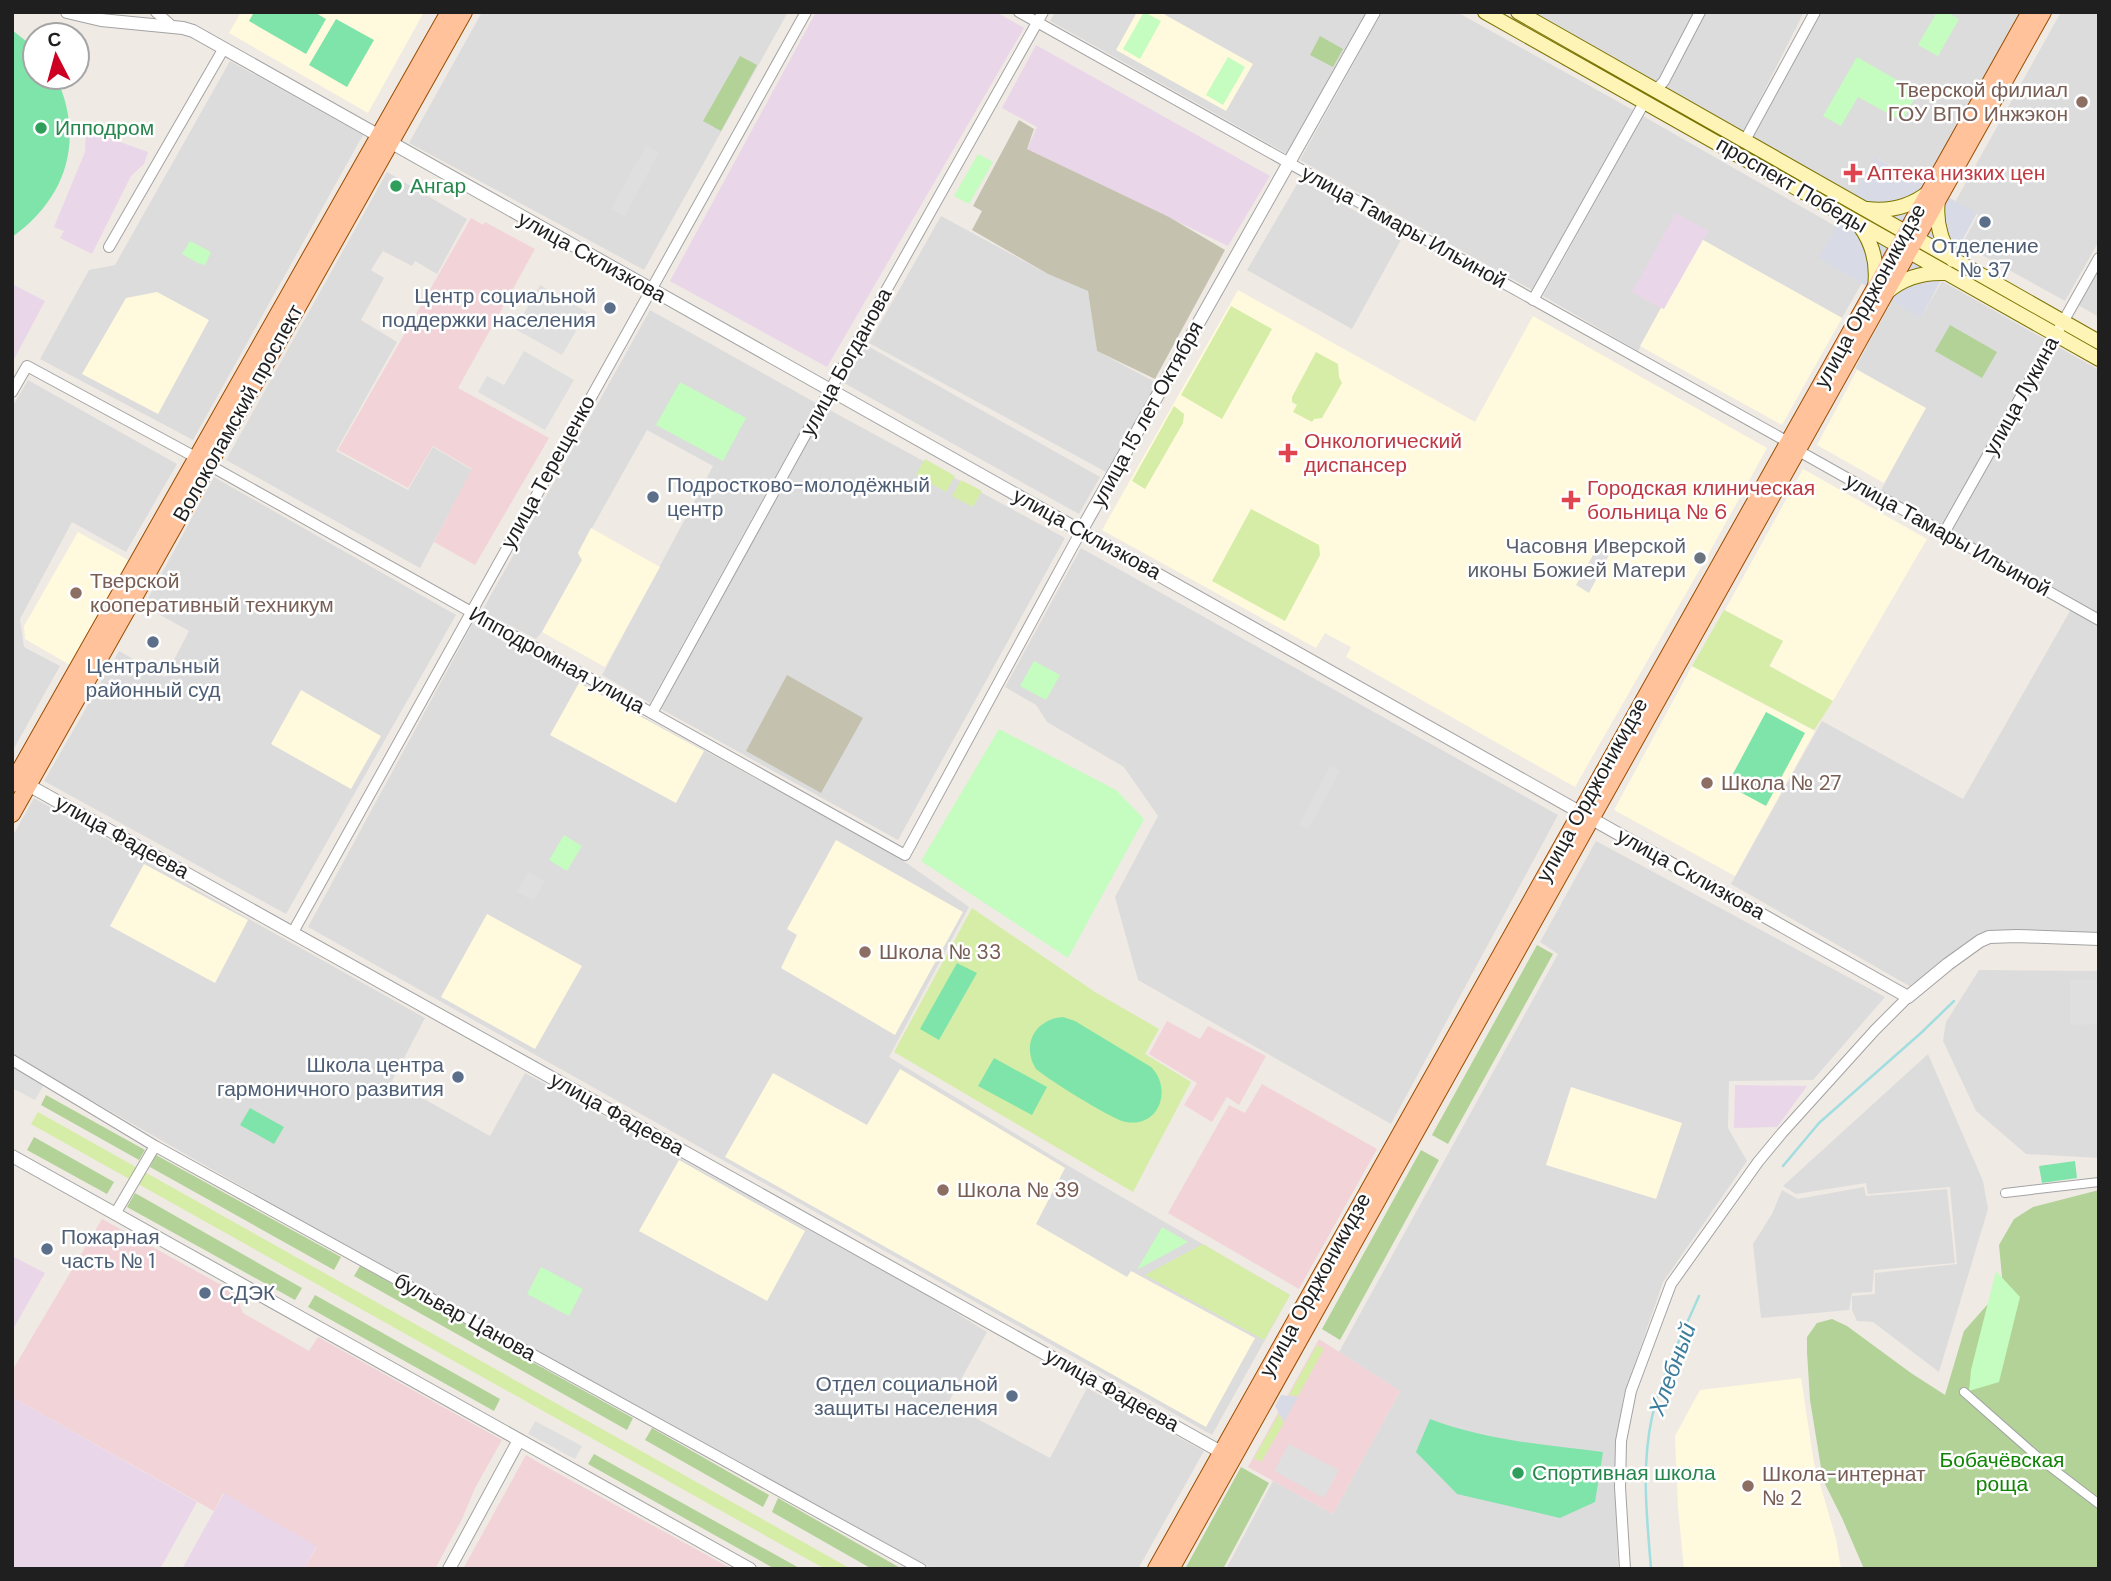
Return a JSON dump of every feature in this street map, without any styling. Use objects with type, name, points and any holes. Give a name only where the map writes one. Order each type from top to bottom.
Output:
[{"type":"main road","name":"Волоколамский проспект","points":[[12,814],[17,781],[203,461],[384,140],[449,12]]},
{"type":"main road","name":"Волоколамский проспект","points":[[384,140],[464,12]]},
{"type":"main road","name":"проспект Победы","points":[[1485,12],[1744,142],[1859,215]]},
{"type":"main road","name":"проспект Победы","points":[[1518,12],[1650,96],[2059,328],[2099,359]]},
{"type":"main road","name":"улица Орджоникидзе","points":[[1171,1569],[1586,815],[1933,195],[2030,12]]},
{"type":"main road","name":"улица Орджоникидзе","points":[[1933,195],[2043,12]]},
{"type":"main road","points":[[1933,195],[1940,232],[1951,267],[1912,277],[1880,290],[1872,249],[1859,215],[1909,205],[1933,195]]},
{"type":"main road","name":"проспект Победы","points":[[2059,328],[2099,342]]},
{"type":"main road","name":"улица Орджоникидзе","points":[[1156,1569],[1307,1299],[1586,815]]},
{"type":"main road","points":[[1307,1299],[1312,1306],[1312,1317]]},
{"type":"street","name":"улица Склизкова","points":[[67,12],[101,20],[190,29],[1908,997]]},
{"type":"street","points":[[156,12],[173,27]]},
{"type":"street","name":"улица Терещенко","points":[[293,932],[806,12]]},
{"type":"street","name":"улица Тамары Ильиной","points":[[1019,12],[1040,17],[1289,163],[2099,620]]},
{"type":"street","name":"улица 15 лет Октября","points":[[905,855],[1080,531],[1374,12]]},
{"type":"street","points":[[1533,300],[1650,96],[1664,81],[1700,12]]},
{"type":"street","points":[[1744,142],[1815,12]]},
{"type":"street","name":"улица Богданова","points":[[652,713],[1040,17]]},
{"type":"street","points":[[109,247],[224,48]]},
{"type":"street","name":"улица Лукина","points":[[1944,533],[2099,258]]},
{"type":"street","name":"Ипподромная улица","points":[[12,393],[27,366],[203,461],[905,855]]},
{"type":"street","name":"улица Фадеева","points":[[17,781],[293,932],[1222,1452]]},
{"type":"street","points":[[1625,1569],[1620,1487],[1621,1441],[1631,1391],[1671,1284],[1758,1162],[1875,1030],[1908,997],[1980,941],[1989,937],[2009,936],[2099,939]]},
{"type":"street","name":"бульвар Цанова","points":[[12,1060],[155,1146],[921,1569]]},
{"type":"street","points":[[116,1214],[155,1146]]},
{"type":"street","points":[[12,1156],[750,1569]]},
{"type":"street","points":[[2005,1192],[2099,1182]]},
{"type":"street","points":[[1964,1392],[2040,1459],[2099,1504]]},
{"type":"street","points":[[449,1569],[519,1440]]},
{"type":"shaded area","points":[[241,12],[424,12],[368,113],[229,33]]},
{"type":"shaded area","points":[[482,12],[788,12],[644,270],[409,143]]},
{"type":"shaded area","points":[[816,12],[996,12],[1024,28],[827,367],[670,281]]},
{"type":"shaded area","points":[[1055,12],[1368,12],[1287,154],[1050,21]]},
{"type":"shaded area","points":[[1137,12],[1160,12],[1253,64],[1226,111],[1116,50]]},
{"type":"shaded area","points":[[1382,12],[1457,12],[1633,110],[1532,290],[1300,160]]},
{"type":"shaded area","points":[[1529,12],[1804,12],[1744,131]]},
{"type":"shaded area","points":[[1819,12],[2021,12],[1926,183],[1877,158],[1856,195],[1753,137]]},
{"type":"shaded area","points":[[2061,12],[2099,12],[2099,241],[2065,301],[1962,244],[1978,215],[1955,202]]},
{"type":"shaded area","points":[[1036,45],[1270,176],[1228,246],[1027,149],[1037,127],[1002,108]]},
{"type":"shaded area","points":[[230,61],[363,135],[193,440],[40,359],[89,270],[115,265]]},
{"type":"shaded area","points":[[1643,116],[1837,227],[1863,281],[1842,318],[1703,240],[1708,231],[1633,292],[1661,308],[1638,351],[1543,296]]},
{"type":"shaded area","points":[[1019,120],[1034,129],[1027,149],[1169,217],[1225,250],[1155,379],[1097,351],[1088,291],[1048,274],[972,230],[982,211],[973,206]]},
{"type":"shaded area","points":[[86,125],[109,138],[148,152],[144,164],[131,176],[92,254],[60,238],[64,231],[54,227],[85,152]]},
{"type":"shaded area","points":[[646,146],[659,152],[625,216],[611,209]]},
{"type":"shaded area","points":[[1875,157],[1977,213],[1921,318],[1818,258]]},
{"type":"shaded area","points":[[387,172],[467,219],[437,274],[415,261],[412,266],[383,251],[371,270],[384,278],[361,320],[397,342],[336,451],[408,490],[433,447],[472,470],[420,568],[226,460]]},
{"type":"shaded area","points":[[1300,179],[1402,238],[1352,329],[1247,270]]},
{"type":"shaded area","points":[[1676,213],[1708,231],[1664,310],[1632,292]]},
{"type":"shaded area","points":[[941,216],[1048,274],[1088,291],[1097,351],[1157,383],[1106,472],[869,343]]},
{"type":"shaded area","points":[[471,218],[483,225],[485,222],[535,249],[458,388],[549,438],[475,565],[434,542],[472,469],[433,446],[408,488],[338,450]]},
{"type":"shaded area","points":[[1703,240],[1842,318],[1782,425],[1640,346]]},
{"type":"shaded area","points":[[2099,270],[2099,317],[2078,305]]},
{"type":"shaded area","points":[[1942,281],[2099,370],[2099,935],[1991,933],[1911,987],[1731,884],[1822,721],[1963,799],[2074,604],[1879,494],[1925,408],[1855,368],[1893,299],[1922,316]]},
{"type":"shaded area","points":[[12,284],[45,301],[12,363]]},
{"type":"shaded area","points":[[540,285],[587,312],[562,355],[515,329]]},
{"type":"shaded area","name":"Городская клиническая больница № 6","points":[[1238,290],[1475,422],[1533,316],[1767,448],[1575,787],[1346,657],[1351,647],[1325,633],[1316,648],[1102,530]]},
{"type":"shaded area","points":[[157,292],[209,320],[158,414],[82,374],[126,298]]},
{"type":"shaded area","points":[[650,310],[816,403],[650,703],[602,675],[713,466],[647,430],[578,553],[582,560],[536,639],[482,611]]},
{"type":"shaded area","points":[[866,345],[1100,477],[1079,514],[844,383]]},
{"type":"shaded area","points":[[524,351],[574,380],[545,430],[478,392],[487,376],[504,385]]},
{"type":"shaded area","points":[[1857,370],[1926,408],[1884,483],[1817,445]]},
{"type":"shaded area","points":[[28,380],[177,464],[126,552],[72,522],[20,619],[24,647],[60,666],[12,752],[12,407]]},
{"type":"shaded area","points":[[826,408],[1065,538],[898,840],[661,709]]},
{"type":"shaded area","points":[[1803,469],[1927,539],[1833,701],[1770,666],[1783,641],[1725,610]]},
{"type":"shaded area","points":[[214,477],[456,615],[286,914],[44,781],[119,651],[165,677],[189,631],[144,606]]},
{"type":"shaded area","points":[[591,528],[660,567],[605,667],[542,632],[582,560],[578,553]]},
{"type":"shaded area","name":"Тверской кооперативный техникум","points":[[78,532],[128,560],[70,665],[25,639],[24,626]]},
{"type":"shaded area","points":[[1081,548],[1558,815],[1391,1124],[1138,980],[1115,897],[1158,816],[1124,767],[1047,722],[1036,705],[1005,687]]},
{"type":"shaded area","points":[[1597,548],[1609,555],[1589,593],[1576,585]]},
{"type":"shaded area","points":[[473,623],[898,857],[969,907],[889,1057],[1290,1295],[1212,1435],[308,927]]},
{"type":"shaded area","name":"Школа № 27","points":[[1692,666],[1815,731],[1735,876],[1614,810]]},
{"type":"shaded area","points":[[787,675],[863,718],[821,793],[746,751]]},
{"type":"shaded area","points":[[579,683],[704,751],[676,803],[550,735]]},
{"type":"shaded area","points":[[301,690],[381,736],[351,789],[271,744]]},
{"type":"shaded area","points":[[1330,766],[1340,771],[1308,830],[1299,825]]},
{"type":"shaded area","points":[[34,798],[425,1018],[392,1081],[490,1136],[525,1073],[932,1298],[987,1332],[948,1403],[1050,1458],[1087,1388],[1204,1451],[1138,1569],[933,1569],[255,1194],[12,1055],[12,837]]},
{"type":"shaded area","name":"Школа № 33","points":[[836,840],[963,912],[895,1035],[781,968],[797,935],[787,929]]},
{"type":"shaded area","points":[[1596,841],[1885,997],[1813,1080],[1729,1081],[1728,1128],[1747,1161],[1663,1282],[1623,1398],[1615,1483],[1618,1569],[1226,1569],[1273,1481],[1333,1514],[1400,1391],[1339,1352],[1558,954],[1540,942]]},
{"type":"shaded area","points":[[144,864],[248,920],[215,983],[110,926]]},
{"type":"shaded area","points":[[528,872],[545,881],[534,901],[517,892]]},
{"type":"shaded area","points":[[487,914],[582,966],[535,1049],[441,997]]},
{"type":"shaded area","points":[[1979,970],[2099,971],[2099,1158],[2026,1154],[1976,1111],[1943,1041],[1946,1022]]},
{"type":"shaded area","points":[[2070,980],[2099,980],[2099,1024],[2070,1025]]},
{"type":"shaded area","points":[[1167,1021],[1200,1039],[1208,1026],[1266,1056],[1239,1105],[1227,1097],[1212,1122],[1184,1105],[1197,1083],[1149,1054]]},
{"type":"shaded area","points":[[1928,1054],[1983,1181],[1988,1209],[1939,1372],[1873,1322],[1857,1321],[1852,1310],[1852,1296],[1875,1294],[1875,1273],[1957,1264],[1950,1187],[1868,1194],[1866,1183],[1796,1194],[1783,1186]]},
{"type":"shaded area","points":[[12,1064],[45,1083],[35,1100],[12,1088]]},
{"type":"shaded area","points":[[900,1069],[1065,1168],[1036,1224],[1127,1277],[1131,1271],[1255,1338],[1206,1427],[725,1157],[773,1073],[867,1125]]},
{"type":"shaded area","points":[[1262,1084],[1377,1149],[1299,1289],[1168,1213],[1229,1105],[1245,1113]]},
{"type":"shaded area","points":[[1735,1085],[1807,1086],[1777,1127],[1734,1128]]},
{"type":"shaded area","points":[[1571,1087],[1682,1123],[1656,1199],[1546,1165]]},
{"type":"shaded area","points":[[679,1160],[805,1231],[767,1301],[639,1231]]},
{"type":"shaded area","points":[[1864,1187],[1866,1196],[1947,1189],[1955,1263],[1874,1270],[1872,1292],[1852,1293],[1849,1310],[1761,1318],[1753,1244],[1772,1214],[1782,1190],[1798,1199]]},
{"type":"shaded area","points":[[102,1219],[234,1292],[243,1313],[309,1351],[318,1337],[502,1440],[435,1569],[304,1569],[317,1547],[223,1493],[214,1511],[12,1397],[12,1371]]},
{"type":"shaded area","points":[[12,1256],[45,1273],[12,1331]]},
{"type":"shaded area","points":[[1319,1339],[1400,1391],[1333,1514],[1248,1467]]},
{"type":"shaded area","name":"Школа-интернат № 2","points":[[1801,1378],[1814,1463],[1836,1539],[1841,1569],[1684,1569],[1675,1436],[1700,1390]]},
{"type":"shaded area","points":[[1281,1395],[1298,1397],[1284,1422],[1275,1406]]},
{"type":"shaded area","points":[[12,1397],[197,1502],[160,1569],[12,1569]]},
{"type":"shaded area","points":[[535,1421],[582,1446],[575,1459],[528,1434]]},
{"type":"shaded area","points":[[1289,1444],[1339,1470],[1324,1498],[1274,1471]]},
{"type":"shaded area","points":[[526,1455],[534,1460],[732,1569],[463,1569]]},
{"type":"shaded area","points":[[224,1493],[317,1546],[304,1569],[182,1569]]},
{"type":"green space","points":[[254,12],[314,12],[326,19],[306,54],[249,21]]},
{"type":"green space","points":[[1144,12],[1161,21],[1140,59],[1123,49]]},
{"type":"green space","points":[[1937,12],[1947,12],[1959,19],[1938,56],[1918,45]]},
{"type":"green space","points":[[336,19],[374,40],[347,87],[309,65]]},
{"type":"green space","name":"Ипподром","points":[[12,30],[21,37],[21,91],[61,91],[69,123],[69,145],[58,186],[31,221],[12,237]]},
{"type":"green space","points":[[1320,36],[1343,49],[1333,67],[1310,55]]},
{"type":"green space","points":[[740,56],[757,65],[721,131],[703,121]]},
{"type":"green space","points":[[1228,57],[1245,67],[1223,105],[1206,95]]},
{"type":"green space","points":[[1857,57],[1918,92],[1902,121],[1858,97],[1841,126],[1823,116]]},
{"type":"green space","points":[[978,154],[993,162],[969,204],[954,196]]},
{"type":"green space","points":[[190,241],[211,252],[205,265],[182,254]]},
{"type":"green space","points":[[1231,306],[1272,329],[1222,419],[1181,395]]},
{"type":"green space","points":[[1950,325],[1997,352],[1982,378],[1935,351]]},
{"type":"green space","points":[[1316,352],[1338,364],[1342,383],[1322,418],[1312,422],[1293,412],[1297,405],[1292,402],[1292,397]]},
{"type":"green space","points":[[680,382],[746,418],[723,461],[656,425]]},
{"type":"green space","points":[[1174,406],[1184,414],[1183,423],[1145,489],[1132,481]]},
{"type":"green space","points":[[925,459],[955,476],[946,492],[916,475]]},
{"type":"green space","points":[[961,480],[982,491],[973,507],[952,496]]},
{"type":"green space","points":[[1251,509],[1319,545],[1320,555],[1285,621],[1212,581]]},
{"type":"green space","points":[[1724,610],[1783,641],[1769,666],[1833,701],[1814,730],[1692,666]]},
{"type":"green space","points":[[1034,661],[1060,675],[1046,700],[1020,686]]},
{"type":"green space","points":[[1766,712],[1805,733],[1766,806],[1727,785]]},
{"type":"green space","points":[[999,729],[1116,790],[1144,819],[1068,958],[921,861]]},
{"type":"green space","points":[[564,835],[582,846],[567,871],[549,860]]},
{"type":"green space","points":[[972,908],[1095,992],[1159,1029],[1145,1054],[1191,1082],[1133,1192],[894,1052]],"holes":[[[957,963],[976,974],[939,1040]]]},
{"type":"green space","points":[[1537,945],[1553,954],[1448,1144],[1432,1135]]},
{"type":"green space","points":[[957,963],[977,973],[939,1040],[920,1029]]},
{"type":"green space","points":[[1063,1017],[1075,1021],[1151,1067],[1161,1086],[1159,1105],[1154,1113],[1137,1122],[1119,1120],[1036,1069],[1030,1051],[1033,1035],[1045,1023]]},
{"type":"green space","points":[[994,1058],[1047,1087],[1032,1115],[978,1086]]},
{"type":"green space","points":[[46,1095],[145,1150],[139,1160],[41,1105]]},
{"type":"green space","points":[[250,1108],[284,1127],[274,1144],[240,1125]]},
{"type":"green space","points":[[38,1112],[851,1569],[825,1569],[31,1124]]},
{"type":"green space","points":[[34,1137],[114,1182],[107,1194],[27,1150]]},
{"type":"green space","points":[[1421,1150],[1439,1160],[1340,1340],[1322,1329]]},
{"type":"green space","points":[[156,1155],[341,1257],[334,1270],[150,1167]]},
{"type":"green space","points":[[2075,1161],[2077,1178],[2042,1183],[2039,1166]]},
{"type":"green space","name":"Бобачёвская роща","points":[[2099,1190],[2099,1569],[1864,1569],[1823,1480],[1810,1400],[1807,1337],[1817,1323],[1832,1319],[1847,1326],[1945,1395],[1964,1331],[2003,1287],[1999,1245],[2014,1219],[2033,1207]]},
{"type":"green space","points":[[135,1193],[302,1288],[295,1300],[127,1207]]},
{"type":"green space","points":[[1162,1227],[1188,1242],[1137,1270]]},
{"type":"green space","points":[[1203,1244],[1290,1295],[1264,1340],[1145,1275]]},
{"type":"green space","points":[[360,1266],[633,1418],[627,1430],[354,1276]]},
{"type":"green space","points":[[541,1267],[583,1289],[569,1316],[527,1294]]},
{"type":"green space","points":[[1996,1271],[2020,1297],[1999,1382],[1969,1391],[1971,1370]]},
{"type":"green space","points":[[315,1295],[500,1399],[494,1411],[308,1307]]},
{"type":"green space","points":[[1317,1345],[1324,1349],[1298,1396],[1289,1395]]},
{"type":"green space","points":[[1279,1414],[1284,1423],[1261,1462],[1254,1458]]},
{"type":"green space","name":"Спортивная школа","points":[[1430,1419],[1494,1437],[1603,1452],[1595,1502],[1560,1518],[1457,1494],[1416,1452]]},
{"type":"green space","points":[[652,1428],[769,1495],[763,1507],[645,1440]]},
{"type":"green space","points":[[594,1454],[801,1569],[775,1569],[588,1464]]},
{"type":"green space","points":[[1241,1467],[1269,1483],[1223,1569],[1185,1569]]},
{"type":"green space","points":[[778,1498],[902,1569],[872,1569],[772,1512]]},
{"type":"waterway","name":"Хлебный","points":[[1783,1166],[1819,1123],[1954,1001]]},
{"type":"waterway","name":"Хлебный","points":[[1651,1569],[1646,1493],[1652,1417],[1672,1356],[1699,1296]]},
{"type":"place","name":"Тверской филиал ГОУ ВПО Инжэкон","points":[[2082,102]]},
{"type":"place","name":"Ипподром","points":[[41,128]]},
{"type":"place","name":"Аптека низких цен","points":[[1853,173]]},
{"type":"place","name":"Ангар","points":[[396,186]]},
{"type":"place","name":"Отделение № 37","points":[[1985,222]]},
{"type":"place","name":"Центр социальной поддержки населения","points":[[610,308]]},
{"type":"place","name":"Онкологический диспансер","points":[[1288,453]]},
{"type":"place","name":"Подростково-молодёжный центр","points":[[653,497]]},
{"type":"place","name":"Городская клиническая больница № 6","points":[[1571,500]]},
{"type":"place","name":"Часовня Иверской иконы Божией Матери","points":[[1700,558]]},
{"type":"place","name":"Тверской кооперативный техникум","points":[[76,593]]},
{"type":"place","name":"Центральный районный суд","points":[[153,642]]},
{"type":"place","name":"Школа № 27","points":[[1707,783]]},
{"type":"place","name":"Школа № 33","points":[[865,952]]},
{"type":"place","name":"Школа центра гармоничного развития","points":[[458,1077]]},
{"type":"place","name":"Школа № 39","points":[[943,1190]]},
{"type":"place","name":"Пожарная часть № 1","points":[[47,1249]]},
{"type":"place","name":"СДЭК","points":[[205,1293]]},
{"type":"place","name":"Отдел социальной защиты населения","points":[[1012,1396]]},
{"type":"place","name":"Спортивная школа","points":[[1518,1473]]},
{"type":"place","name":"Школа-интернат № 2","points":[[1748,1486]]}]
